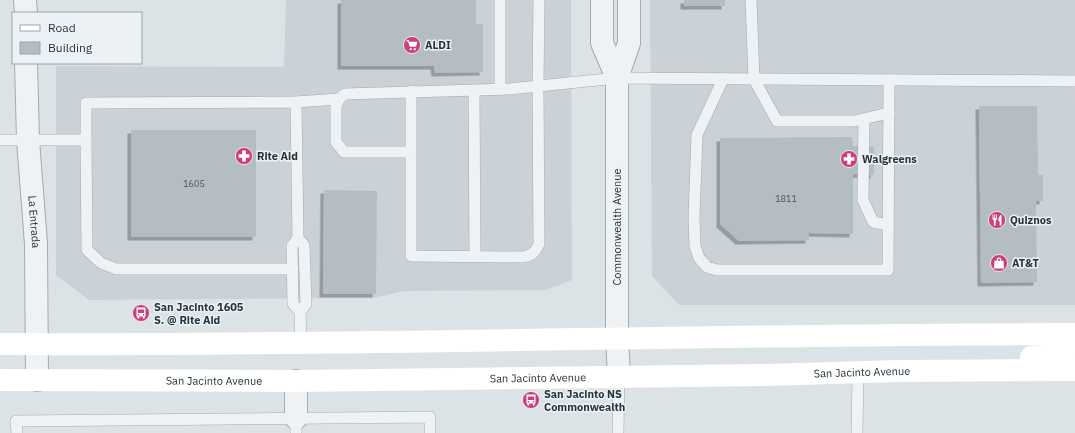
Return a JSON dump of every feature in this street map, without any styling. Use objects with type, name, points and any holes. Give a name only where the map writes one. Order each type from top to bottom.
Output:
[{"type":"main road","points":[[0,344],[301,344],[617,338],[1075,334],[1070,349],[1060,355],[1047,357],[926,359],[898,371]]},
{"type":"main road","name":"San Jacinto Avenue","points":[[0,380],[296,381],[858,373],[898,371],[1075,370]]},
{"type":"street","points":[[25,0],[26,12]]},
{"type":"street","name":"Commonwealth Avenue","points":[[602,0],[602,43],[617,78]]},
{"type":"street","name":"Commonwealth Avenue","points":[[619,376],[617,338],[617,78],[629,43],[629,0]]},
{"type":"street","name":"La Entrada","points":[[26,64],[28,140],[36,244],[38,344],[37,380]]},
{"type":"street","points":[[296,381],[296,426]]},
{"type":"lane","points":[[500,0],[500,90]]},
{"type":"lane","points":[[411,91],[411,256],[530,256],[535,252],[538,244],[539,0]]},
{"type":"lane","points":[[751,0],[754,79],[777,121],[854,121],[889,113]]},
{"type":"lane","points":[[411,152],[344,152],[336,142],[336,106],[339,99],[346,94],[411,91],[500,90],[617,78],[1075,81]]},
{"type":"lane","points":[[723,78],[697,135],[694,218],[695,246],[699,258],[707,267],[717,270],[888,270],[889,80]]},
{"type":"lane","points":[[474,90],[475,256]]},
{"type":"lane","points":[[293,269],[116,269],[100,263],[87,250],[86,103],[296,102],[339,99]]},
{"type":"lane","points":[[296,102],[298,238],[292,246],[293,304],[300,312]]},
{"type":"lane","points":[[864,119],[863,200],[873,222],[888,224]]},
{"type":"lane","points":[[0,140],[86,140]]},
{"type":"lane","points":[[298,238],[304,245],[306,304],[300,312],[301,344]]},
{"type":"lane","points":[[857,433],[858,373]]},
{"type":"lane","points":[[618,433],[619,376]]},
{"type":"lane","points":[[16,433],[16,421],[296,426],[430,417],[430,433]]},
{"type":"shaded area","points":[[286,0],[571,0],[572,280],[546,290],[404,291],[374,298],[89,300],[56,275],[56,66],[284,67]]},
{"type":"shaded area","points":[[650,0],[1075,0],[1075,305],[679,305],[652,276]]},
{"type":"building","name":"ALDI","points":[[341,0],[476,0],[476,24],[483,24],[483,72],[435,73],[434,66],[341,66]]},
{"type":"building","points":[[684,0],[725,0],[725,6],[684,6]]},
{"type":"building","points":[[979,106],[1037,106],[1038,175],[1043,175],[1043,201],[1036,201],[1037,282],[981,283]]},
{"type":"building","points":[[131,130],[256,130],[256,237],[131,237]]},
{"type":"building","name":"Walgreens","points":[[852,137],[853,146],[874,147],[874,175],[853,174],[853,234],[809,233],[809,240],[739,241],[720,224],[720,138]]},
{"type":"building","points":[[324,190],[377,191],[376,294],[323,294]]},
{"type":"place","name":"ALDI","points":[[412,45]]},
{"type":"place","name":"Rite Aid","points":[[244,156]]},
{"type":"place","name":"Walgreens","points":[[849,159]]},
{"type":"place","name":"Quiznos","points":[[997,220]]},
{"type":"place","name":"AT&T","points":[[999,263]]},
{"type":"place","name":"San Jacinto 1605 S. @ Rite Aid","points":[[141,313]]},
{"type":"place","name":"San Jacinto NS Commonwealth","points":[[531,400]]}]
